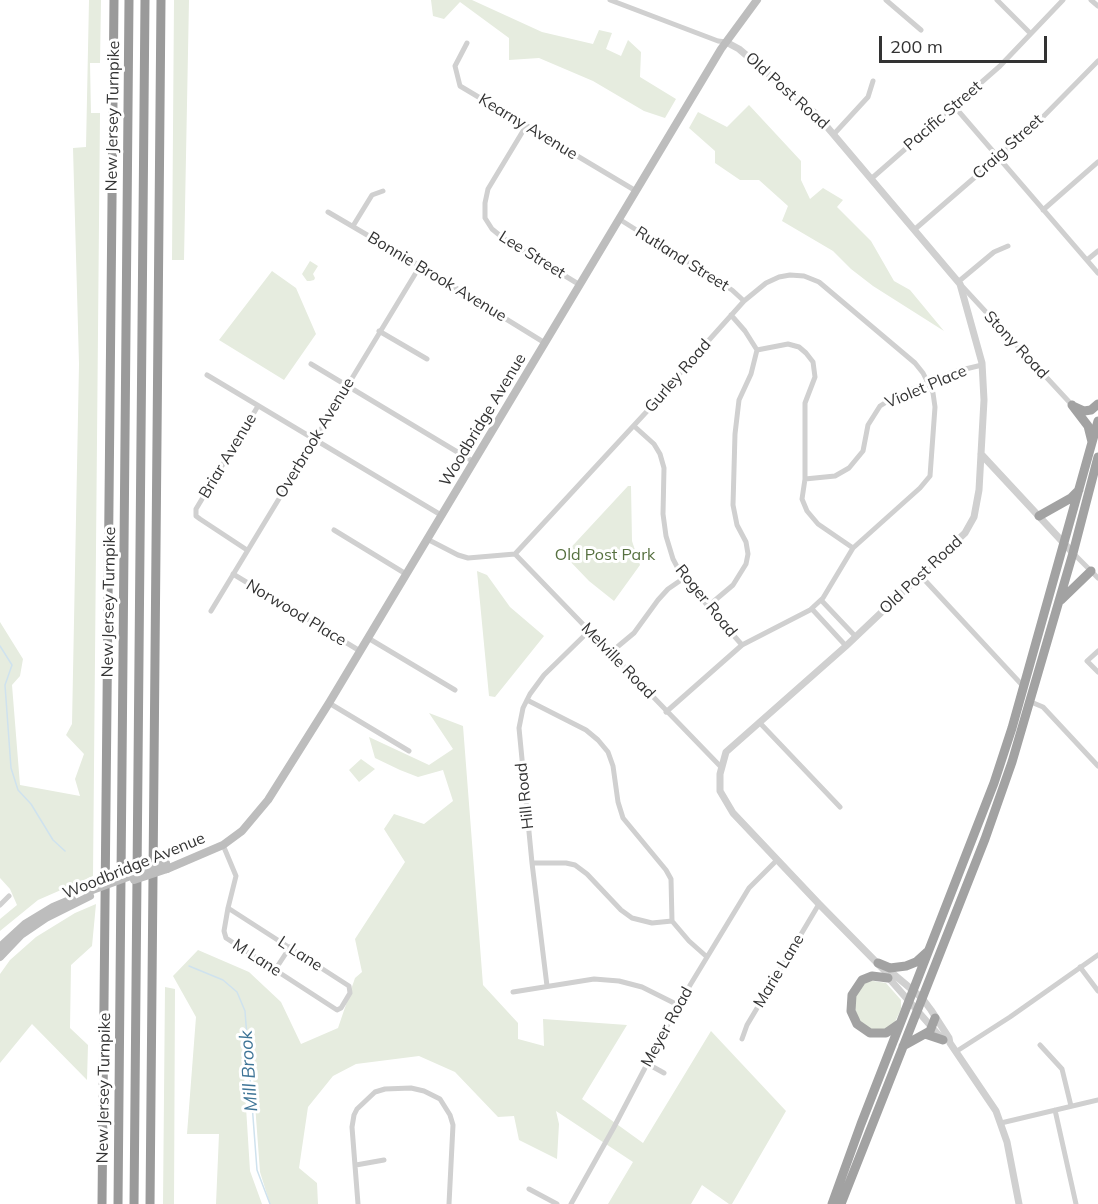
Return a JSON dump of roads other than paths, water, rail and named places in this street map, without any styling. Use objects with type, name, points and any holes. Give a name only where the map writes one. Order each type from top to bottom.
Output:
[{"type":"highway","name":"New Jersey Turnpike","points":[[102,1204],[114,0]]},
{"type":"highway","name":"New Jersey Turnpike","points":[[118,1204],[129,0]]},
{"type":"highway","name":"New Jersey Turnpike","points":[[134,1204],[145,0]]},
{"type":"highway","points":[[150,1204],[161,0]]},
{"type":"highway","points":[[1072,405],[1084,411],[1091,410],[1098,404]]},
{"type":"highway","points":[[1072,405],[1088,426],[1092,443]]},
{"type":"highway","points":[[832,1204],[993,783],[1065,544],[1098,421]]},
{"type":"highway","points":[[841,1204],[994,813],[1031,702],[1098,459]]},
{"type":"highway","points":[[1039,516],[1071,498],[1080,489]]},
{"type":"highway","points":[[1059,602],[1095,574]]},
{"type":"highway","points":[[901,1023],[886,1034],[870,1033],[857,1024],[851,1011],[852,995],[862,980],[883,970],[916,962],[929,950]]},
{"type":"highway","points":[[903,1046],[929,1031],[935,1018]]},
{"type":"highway","points":[[929,1031],[946,1042]]},
{"type":"main road","name":"Woodbridge Avenue","points":[[0,947],[25,924],[53,907],[223,845],[255,818],[278,786],[329,703],[726,42],[757,0]]},
{"type":"main road","name":"Woodbridge Avenue","points":[[0,957],[21,935],[89,894]]},
{"type":"street","points":[[886,0],[921,30]]},
{"type":"street","points":[[997,0],[1030,33]]},
{"type":"street","name":"Pacific Street","points":[[871,179],[1000,66],[1063,0]]},
{"type":"street","points":[[1091,0],[1098,6]]},
{"type":"street","points":[[614,1],[726,42]]},
{"type":"street","name":"Old Post Road","points":[[721,767],[726,752],[856,637],[965,533],[974,517],[979,490],[984,400],[982,364],[959,283],[834,134],[798,97],[739,49],[726,42]]},
{"type":"street","name":"Kearny Avenue","points":[[468,43],[456,63],[460,86],[636,191]]},
{"type":"street","name":"Craig Street","points":[[914,230],[1034,126],[1098,61]]},
{"type":"street","points":[[834,134],[868,97],[873,81]]},
{"type":"street","points":[[954,106],[1098,273]]},
{"type":"street","name":"Lee Street","points":[[526,126],[488,189],[485,218],[492,229],[503,238],[580,285]]},
{"type":"street","points":[[1043,210],[1098,162]]},
{"type":"street","points":[[353,226],[372,195],[383,191]]},
{"type":"street","name":"Bonnie Brook Avenue","points":[[328,212],[545,343]]},
{"type":"street","name":"Rutland Street","points":[[619,219],[732,290],[744,301]]},
{"type":"street","points":[[959,283],[994,252],[1008,246]]},
{"type":"street","points":[[1087,260],[1098,251]]},
{"type":"street","name":"Overbrook Avenue","points":[[211,611],[420,266]]},
{"type":"street","name":"Gurley Road","points":[[515,554],[634,426],[744,301],[766,283],[779,277],[790,274],[819,282],[915,363],[929,382]]},
{"type":"street","name":"Stony Road","points":[[959,283],[1072,405]]},
{"type":"street","points":[[707,607],[740,576],[748,554],[746,542],[737,525],[733,505],[735,434],[739,400],[751,374],[757,350],[745,330],[731,315]]},
{"type":"street","points":[[379,331],[427,358]]},
{"type":"street","points":[[757,350],[788,344],[799,347],[813,362],[815,377],[805,403],[805,479],[802,499],[812,518],[853,548]]},
{"type":"street","points":[[311,364],[474,462]]},
{"type":"street","name":"Violet Place","points":[[805,479],[829,477],[845,471],[863,451],[868,425],[880,406],[896,396],[953,372],[982,364]]},
{"type":"street","points":[[207,375],[441,515]]},
{"type":"street","points":[[666,712],[742,645],[812,609],[821,600],[853,548],[920,488],[930,476],[935,407],[929,382]]},
{"type":"street","name":"Briar Avenue","points":[[247,550],[196,516],[195,509],[258,406]]},
{"type":"street","name":"Roger Road","points":[[634,426],[654,444],[660,454],[664,468],[663,514],[666,536],[673,559],[684,578],[707,607],[742,645]]},
{"type":"street","points":[[981,454],[1095,574]]},
{"type":"street","points":[[334,530],[406,574]]},
{"type":"street","points":[[427,539],[468,558],[515,554]]},
{"type":"street","name":"Melville Road","points":[[515,554],[721,767]]},
{"type":"street","name":"Norwood Place","points":[[233,574],[360,651]]},
{"type":"street","points":[[920,575],[1023,686]]},
{"type":"street","points":[[610,653],[634,633],[668,589],[684,578]]},
{"type":"street","points":[[821,600],[856,637]]},
{"type":"street","points":[[812,609],[846,646]]},
{"type":"street","name":"Hill Road","points":[[547,986],[519,728],[527,700],[544,675],[589,631]]},
{"type":"street","points":[[368,638],[455,690]]},
{"type":"street","points":[[1098,651],[1087,660],[1098,672]]},
{"type":"street","points":[[527,700],[586,730],[608,752],[623,818],[671,879],[672,921],[707,957]]},
{"type":"street","points":[[1031,702],[1043,707],[1098,766]]},
{"type":"street","points":[[329,703],[409,751]]},
{"type":"street","points":[[759,722],[840,807]]},
{"type":"street","points":[[721,767],[719,781],[724,801],[732,813],[883,970],[917,1010],[929,1031]]},
{"type":"street","name":"M Lane","points":[[223,845],[236,876],[224,931],[226,938],[339,1010]]},
{"type":"street","name":"Meyer Road","points":[[571,1204],[678,1005],[749,888],[777,860]]},
{"type":"street","points":[[532,863],[575,865],[632,918],[652,923],[672,921]]},
{"type":"street","points":[[0,905],[9,896]]},
{"type":"street","name":"Marie Lane","points":[[742,1039],[747,1025],[819,904]]},
{"type":"street","name":"L Lane","points":[[228,908],[349,986],[350,993],[339,1010]]},
{"type":"street","points":[[275,970],[290,947]]},
{"type":"street","points":[[957,1051],[1098,955]]},
{"type":"street","points":[[1080,967],[1098,991]]},
{"type":"street","points":[[883,970],[891,972],[922,998],[949,1038],[946,1042],[957,1051],[986,1094],[1000,1123],[1012,1166],[1019,1204]]},
{"type":"street","points":[[513,992],[594,979],[619,981],[642,987],[678,1005]]},
{"type":"street","points":[[1040,1045],[1062,1069],[1071,1106]]},
{"type":"street","points":[[646,1063],[664,1073]]},
{"type":"street","points":[[358,1204],[352,1127],[354,1115],[375,1092],[385,1089],[411,1088],[431,1094],[446,1107],[453,1125],[449,1204]]},
{"type":"street","points":[[1000,1123],[1098,1100]]},
{"type":"street","points":[[1055,1110],[1076,1204]]},
{"type":"street","points":[[356,1164],[384,1160]]},
{"type":"street","points":[[529,1189],[557,1204]]},
{"type":"waterway","name":"Mill Brook","points":[[0,646],[12,665],[5,685],[11,768],[18,790],[31,804],[53,840],[65,851]]},
{"type":"waterway","name":"Mill Brook","points":[[189,966],[223,980],[237,992],[245,1011],[257,1170],[270,1204]]},
{"type":"park label","name":"Old Post Park","points":[[605,555]]}]
